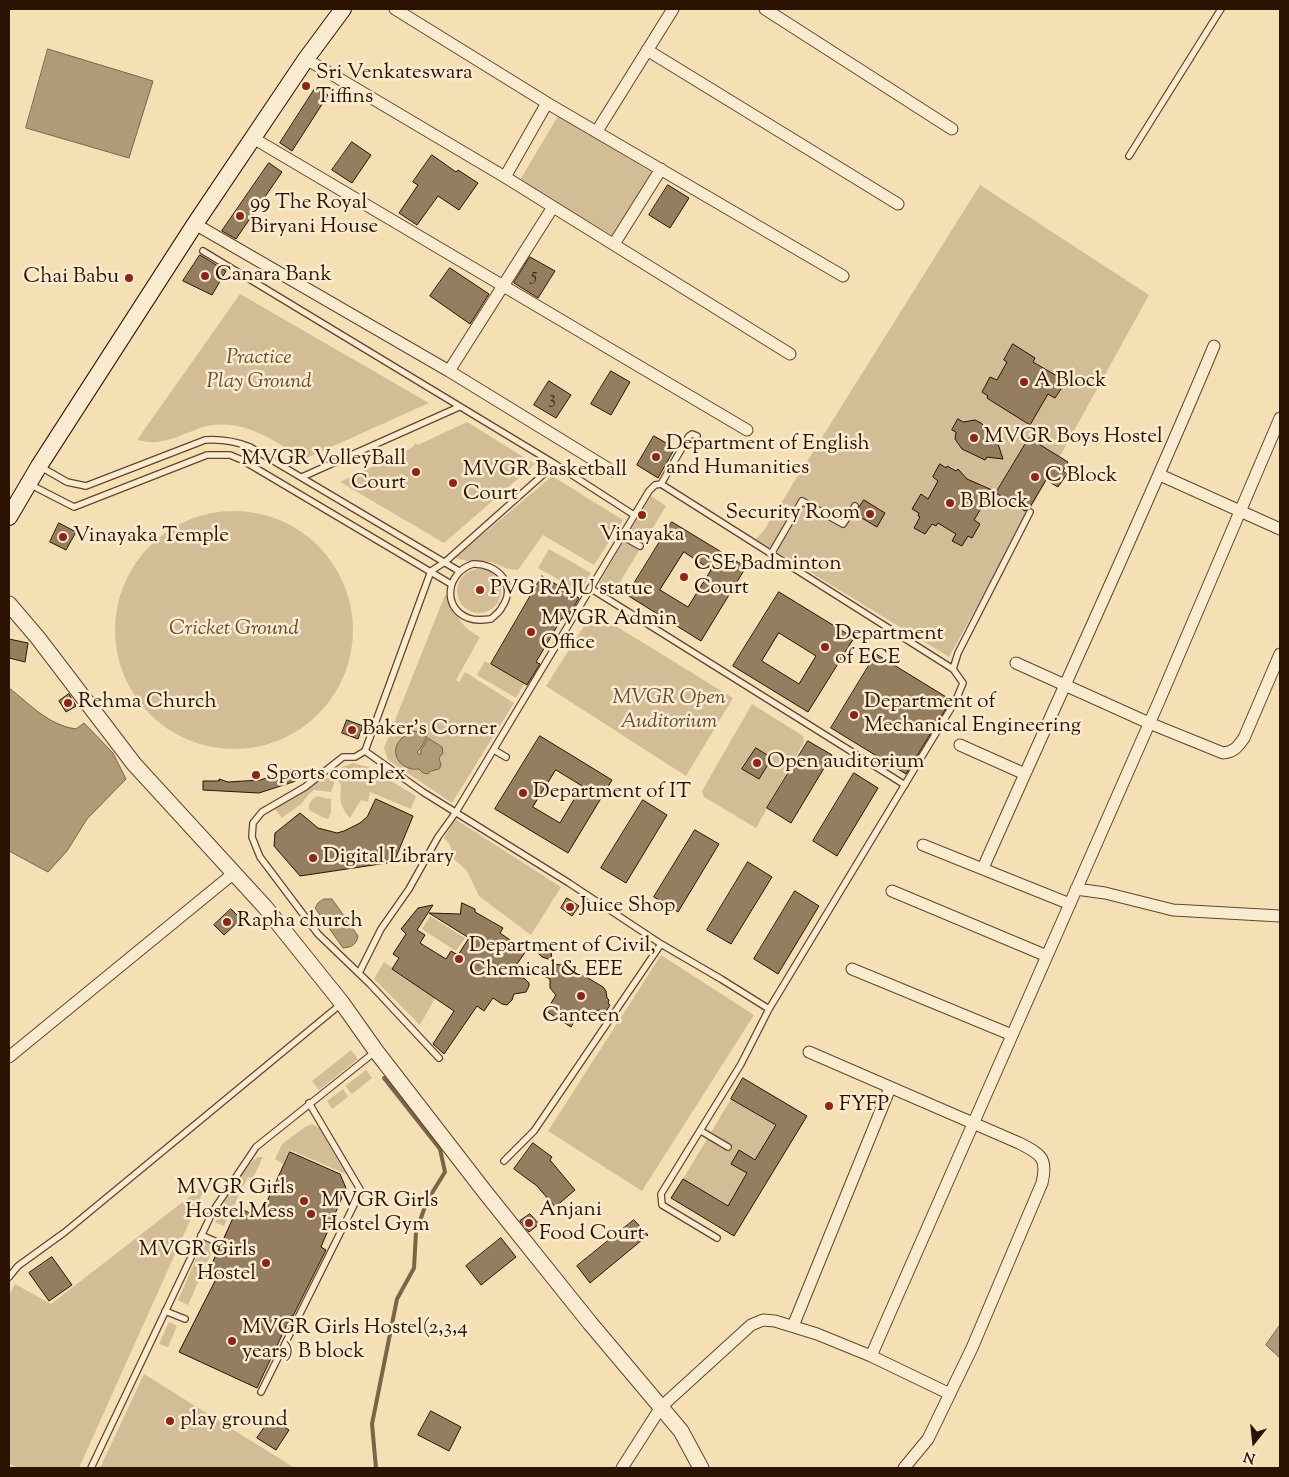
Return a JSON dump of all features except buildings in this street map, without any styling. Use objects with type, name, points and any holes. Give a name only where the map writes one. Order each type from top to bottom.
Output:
[{"type":"main road","points":[[9,517],[39,466],[195,224],[306,59],[343,9]]},
{"type":"street","points":[[395,9],[547,103],[843,276]]},
{"type":"street","points":[[597,132],[672,9]]},
{"type":"street","points":[[765,9],[952,129]]},
{"type":"street","points":[[647,50],[898,204]]},
{"type":"street","points":[[306,59],[505,177],[790,354]]},
{"type":"street","points":[[505,177],[547,103]]},
{"type":"street","points":[[253,138],[747,430]]},
{"type":"street","points":[[614,244],[661,169]]},
{"type":"street","points":[[449,372],[553,207]]},
{"type":"street","points":[[195,224],[449,372],[612,470]]},
{"type":"street","points":[[983,868],[1160,475],[1214,346]]},
{"type":"street","points":[[870,1356],[1070,904],[1280,418]]},
{"type":"street","points":[[1160,475],[1280,529]]},
{"type":"street","points":[[9,604],[38,638],[134,764],[265,907],[342,1003],[376,1051],[584,1315],[681,1431],[701,1468]]},
{"type":"street","points":[[1016,663],[1149,723],[1212,750],[1224,753],[1237,748],[1244,738],[1280,654]]},
{"type":"street","points":[[960,746],[1025,774]]},
{"type":"street","points":[[923,845],[1070,904]]},
{"type":"street","points":[[9,1056],[234,873]]},
{"type":"street","points":[[1076,889],[1105,893],[1173,910],[1280,916]]},
{"type":"street","points":[[892,891],[1047,956]]},
{"type":"street","points":[[852,969],[1012,1035]]},
{"type":"street","points":[[808,1052],[1038,1153],[1043,1160],[1044,1175],[1038,1193],[972,1348],[928,1439],[904,1468]]},
{"type":"street","points":[[793,1326],[890,1088]]},
{"type":"street","points":[[622,1468],[661,1407],[751,1325],[763,1320],[775,1321],[817,1334],[870,1356],[950,1394]]},
{"type":"lane","points":[[1129,156],[1221,9]]},
{"type":"lane","points":[[203,251],[555,464],[634,515]]},
{"type":"lane","points":[[302,477],[459,407]]},
{"type":"lane","points":[[359,974],[381,929],[409,889],[438,837],[456,812],[494,750],[649,491],[661,484],[688,436],[692,434],[697,436]]},
{"type":"lane","points":[[39,466],[67,482],[86,486],[205,440],[222,439],[238,442],[302,477],[459,571]]},
{"type":"lane","points":[[30,484],[74,507],[207,455],[230,455],[242,460],[451,584]]},
{"type":"lane","points":[[439,1058],[318,934],[260,857],[252,837],[253,823],[262,812],[305,788],[343,758],[355,757],[365,751],[431,571],[445,562],[555,464]]},
{"type":"lane","points":[[661,484],[954,669],[963,683],[956,700],[769,1009],[741,1064],[702,1130],[661,1194],[662,1205],[717,1238]]},
{"type":"lane","points":[[771,554],[802,501],[843,524],[855,506]]},
{"type":"lane","points":[[954,669],[958,653],[1030,512]]},
{"type":"lane","points":[[622,536],[640,546]]},
{"type":"lane","points":[[472,564],[482,564],[497,570],[502,576],[507,591],[506,599],[502,607],[491,619],[474,620],[466,618],[454,607],[450,592],[451,584],[459,571],[472,564]]},
{"type":"lane","points":[[590,588],[905,785]]},
{"type":"lane","points":[[494,750],[506,757]]},
{"type":"lane","points":[[365,751],[423,792],[569,883],[661,944],[721,978],[769,1009]]},
{"type":"lane","points":[[504,1161],[534,1131],[661,944]]},
{"type":"lane","points":[[9,1276],[18,1266],[65,1232],[342,1003]]},
{"type":"lane","points":[[91,1468],[213,1211],[256,1147],[376,1051]]},
{"type":"lane","points":[[261,1392],[361,1191],[309,1103]]},
{"type":"lane","points":[[702,1130],[728,1147]]},
{"type":"lane","points":[[201,1235],[219,1243]]},
{"type":"lane","points":[[165,1311],[185,1320]]},
{"type":"green space","points":[[558,116],[652,172],[613,236],[520,180]]},
{"type":"green space","points":[[980,185],[1149,295],[949,657],[756,539],[764,530]]},
{"type":"green space","name":"Practice Play Ground","points":[[240,294],[429,403],[302,460],[267,437],[241,427],[228,425],[200,428],[162,441],[137,440]]},
{"type":"green space","points":[[467,422],[535,464],[444,543],[340,482],[413,447],[415,443],[418,445]]},
{"type":"green space","points":[[552,476],[623,520],[594,565],[543,535],[518,570],[508,569],[491,562],[472,562],[455,558]]},
{"type":"green space","points":[[651,496],[666,506],[614,592],[599,583]]},
{"type":"green space","name":"Cricket Ground","points":[[222,511],[246,511],[269,516],[290,525],[310,538],[326,554],[339,574],[348,595],[353,618],[351,653],[344,676],[326,706],[310,722],[290,735],[269,744],[246,749],[222,749],[199,744],[178,735],[158,722],[142,706],[129,686],[120,665],[115,642],[115,618],[120,595],[129,574],[142,554],[158,538],[178,525],[199,516]]},
{"type":"green space","points":[[549,549],[591,573],[580,592],[538,568]]},
{"type":"green space","points":[[475,569],[483,569],[495,575],[501,591],[495,607],[483,613],[475,613],[463,607],[457,595],[457,587],[463,575]]},
{"type":"green space","points":[[445,595],[450,596],[457,615],[464,625],[480,637],[456,680],[459,682],[465,672],[514,703],[452,803],[388,760],[384,748]]},
{"type":"green space","name":"MVGR Open Auditorium","points":[[593,612],[733,698],[686,776],[546,686]]},
{"type":"green space","points":[[485,661],[524,684],[516,698],[477,675]]},
{"type":"green space","points":[[752,704],[803,736],[804,742],[756,828],[704,797],[702,791]]},
{"type":"green space","points":[[353,763],[368,767],[416,796],[411,809],[370,792],[368,802],[361,800],[350,818],[342,806],[341,785],[336,778],[331,792],[314,790],[301,804],[282,818],[274,808],[310,786],[338,773],[336,777],[342,767]]},
{"type":"green space","points":[[317,796],[331,798],[331,812],[328,819],[309,810],[309,805]]},
{"type":"green space","points":[[455,819],[561,887],[531,935],[479,896],[467,871],[454,859],[450,845],[444,838]]},
{"type":"green space","points":[[430,916],[465,938],[456,951],[422,929]]},
{"type":"green space","points":[[661,955],[754,1015],[642,1191],[548,1131]]},
{"type":"green space","points":[[384,962],[435,998],[420,1025],[374,979]]},
{"type":"green space","points":[[351,1050],[358,1059],[319,1090],[312,1081]]},
{"type":"green space","points":[[366,1070],[372,1078],[352,1094],[345,1086]]},
{"type":"green space","points":[[343,1089],[348,1097],[332,1109],[327,1101]]},
{"type":"green space","points":[[731,1099],[776,1125],[755,1160],[740,1151],[747,1173],[728,1206],[683,1179]]},
{"type":"green space","points":[[312,1124],[319,1128],[346,1174],[290,1150],[283,1164],[275,1159],[282,1144]]},
{"type":"green space","points":[[258,1157],[263,1157],[253,1178],[248,1177],[224,1226],[215,1222],[238,1178],[250,1163]]},
{"type":"green space","points":[[207,1183],[79,1468],[18,1468],[9,1464],[9,1296],[15,1284],[51,1304]]},
{"type":"green space","points":[[204,1241],[215,1245],[188,1305],[178,1300]]},
{"type":"green space","points":[[169,1322],[177,1326],[168,1347],[159,1344]]},
{"type":"green space","name":"play ground","points":[[144,1374],[293,1467],[100,1468]]},
{"type":"shaded area","points":[[48,49],[153,81],[129,158],[26,128]]},
{"type":"shaded area","points":[[9,688],[40,713],[57,723],[76,729],[84,723],[113,753],[126,779],[87,819],[67,851],[48,872],[9,851]]},
{"type":"shaded area","points":[[411,731],[420,732],[427,737],[417,752],[419,755],[428,738],[442,747],[443,753],[439,758],[441,765],[439,769],[428,774],[423,773],[419,769],[404,766],[398,759],[396,755],[397,745]]},
{"type":"shaded area","points":[[324,899],[332,899],[358,936],[353,945],[343,948],[315,908]]},
{"type":"shaded area","points":[[1280,1325],[1280,1358],[1266,1345]]},
{"type":"waterway","points":[[376,1468],[372,1424],[397,1299],[414,1268],[416,1232],[427,1201],[445,1172],[440,1149],[384,1078]]},
{"type":"place","name":"Sri Venkateswara Tiffins","points":[[306,86]]},
{"type":"place","name":"99 The Royal Biryani House","points":[[240,216]]},
{"type":"place","name":"Canara Bank","points":[[205,276]]},
{"type":"place","name":"Chai Babu","points":[[129,278]]},
{"type":"place","name":"A Block","points":[[1024,382]]},
{"type":"place","name":"MVGR Boys Hostel","points":[[974,438]]},
{"type":"place","name":"Department of English and Humanities","points":[[656,457]]},
{"type":"place","name":"MVGR VolleyBall Court","points":[[416,472]]},
{"type":"place","name":"C Block","points":[[1035,477]]},
{"type":"place","name":"MVGR Basketball Court","points":[[453,483]]},
{"type":"place","name":"B Block","points":[[950,503]]},
{"type":"place","name":"Security Room","points":[[870,514]]},
{"type":"place","name":"Vinayaka","points":[[642,515]]},
{"type":"place","name":"Vinayaka Temple","points":[[63,537]]},
{"type":"place","name":"CSE Badminton Court","points":[[684,577]]},
{"type":"place","name":"PVG RAJU statue","points":[[480,590]]},
{"type":"place","name":"MVGR Admin Office","points":[[531,632]]},
{"type":"place","name":"Department of ECE","points":[[825,647]]},
{"type":"place","name":"Rehma Church","points":[[68,703]]},
{"type":"place","name":"Department of Mechanical Engineering","points":[[854,715]]},
{"type":"place","name":"Baker's Corner","points":[[352,730]]},
{"type":"place","name":"Open auditorium","points":[[757,763]]},
{"type":"place","name":"Sports complex","points":[[256,775]]},
{"type":"place","name":"Department of IT","points":[[523,793]]},
{"type":"place","name":"Digital Library","points":[[313,858]]},
{"type":"place","name":"Juice Shop","points":[[570,907]]},
{"type":"place","name":"Rapha church","points":[[227,922]]},
{"type":"place","name":"Department of Civil, Chemical & EEE","points":[[459,959]]},
{"type":"place","name":"Canteen","points":[[581,996]]},
{"type":"place","name":"FYFP","points":[[829,1106]]},
{"type":"place","name":"MVGR Girls Hostel Mess","points":[[304,1201]]},
{"type":"place","name":"MVGR Girls Hostel Gym","points":[[311,1214]]},
{"type":"place","name":"Anjani Food Court","points":[[529,1223]]},
{"type":"place","name":"MVGR Girls Hostel","points":[[266,1263]]},
{"type":"place","name":"MVGR Girls Hostel(2,3,4 years) B block","points":[[232,1341]]},
{"type":"place","name":"play ground","points":[[170,1421]]}]
